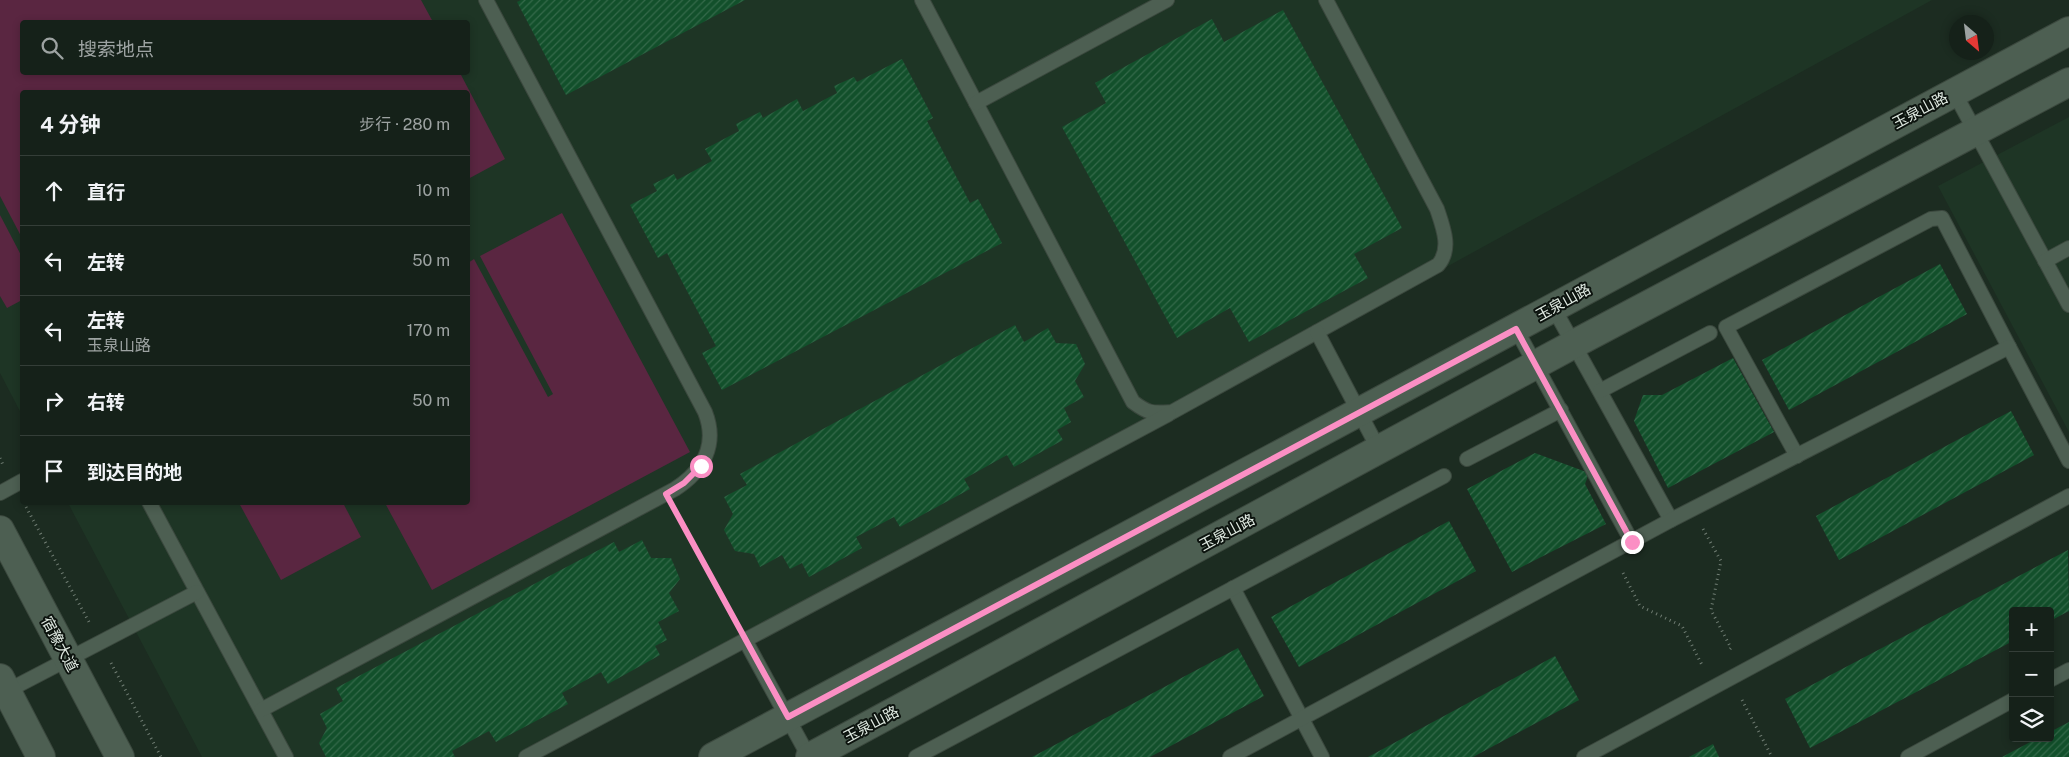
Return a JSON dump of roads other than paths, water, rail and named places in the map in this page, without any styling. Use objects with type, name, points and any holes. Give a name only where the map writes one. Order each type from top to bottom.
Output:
[{"type":"street","name":"玉泉山路","points":[[713,757],[1516,329],[1553,307],[2069,31]]},
{"type":"street","name":"玉泉山路","points":[[810,757],[1574,344],[2069,82]]},
{"type":"street","name":"宿豫大道","points":[[0,530],[120,757]]},
{"type":"street","points":[[3,685],[41,757]]},
{"type":"lane","points":[[261,710],[666,494],[684,483],[701,466],[710,443],[709,423],[486,0]]},
{"type":"lane","points":[[922,0],[1133,402],[1146,412],[1172,412]]},
{"type":"lane","points":[[976,103],[1167,0]]},
{"type":"lane","points":[[526,757],[1172,412],[1438,265],[1444,258],[1446,244],[1445,234],[1437,209],[1326,0]]},
{"type":"lane","points":[[1954,92],[2069,305]]},
{"type":"lane","points":[[1797,456],[1726,327],[1931,219],[1942,218],[2069,461]]},
{"type":"lane","points":[[2046,261],[2069,248]]},
{"type":"lane","points":[[1553,307],[1671,520]]},
{"type":"lane","points":[[1516,329],[1632,542]]},
{"type":"lane","points":[[1317,332],[1379,450]]},
{"type":"lane","points":[[1600,391],[1710,332]]},
{"type":"lane","points":[[1230,757],[1671,520],[2009,347]]},
{"type":"lane","points":[[1468,459],[1561,410]]},
{"type":"lane","points":[[916,757],[1444,476]]},
{"type":"lane","points":[[0,493],[20,482]]},
{"type":"lane","points":[[1584,757],[2069,496]]},
{"type":"lane","points":[[151,505],[286,757]]},
{"type":"lane","points":[[1233,588],[1322,757]]},
{"type":"lane","points":[[3,685],[68,659],[197,592]]},
{"type":"lane","points":[[745,640],[810,757]]},
{"type":"lane","points":[[2054,678],[2069,670]]},
{"type":"lane","points":[[1908,757],[2009,702]]}]
